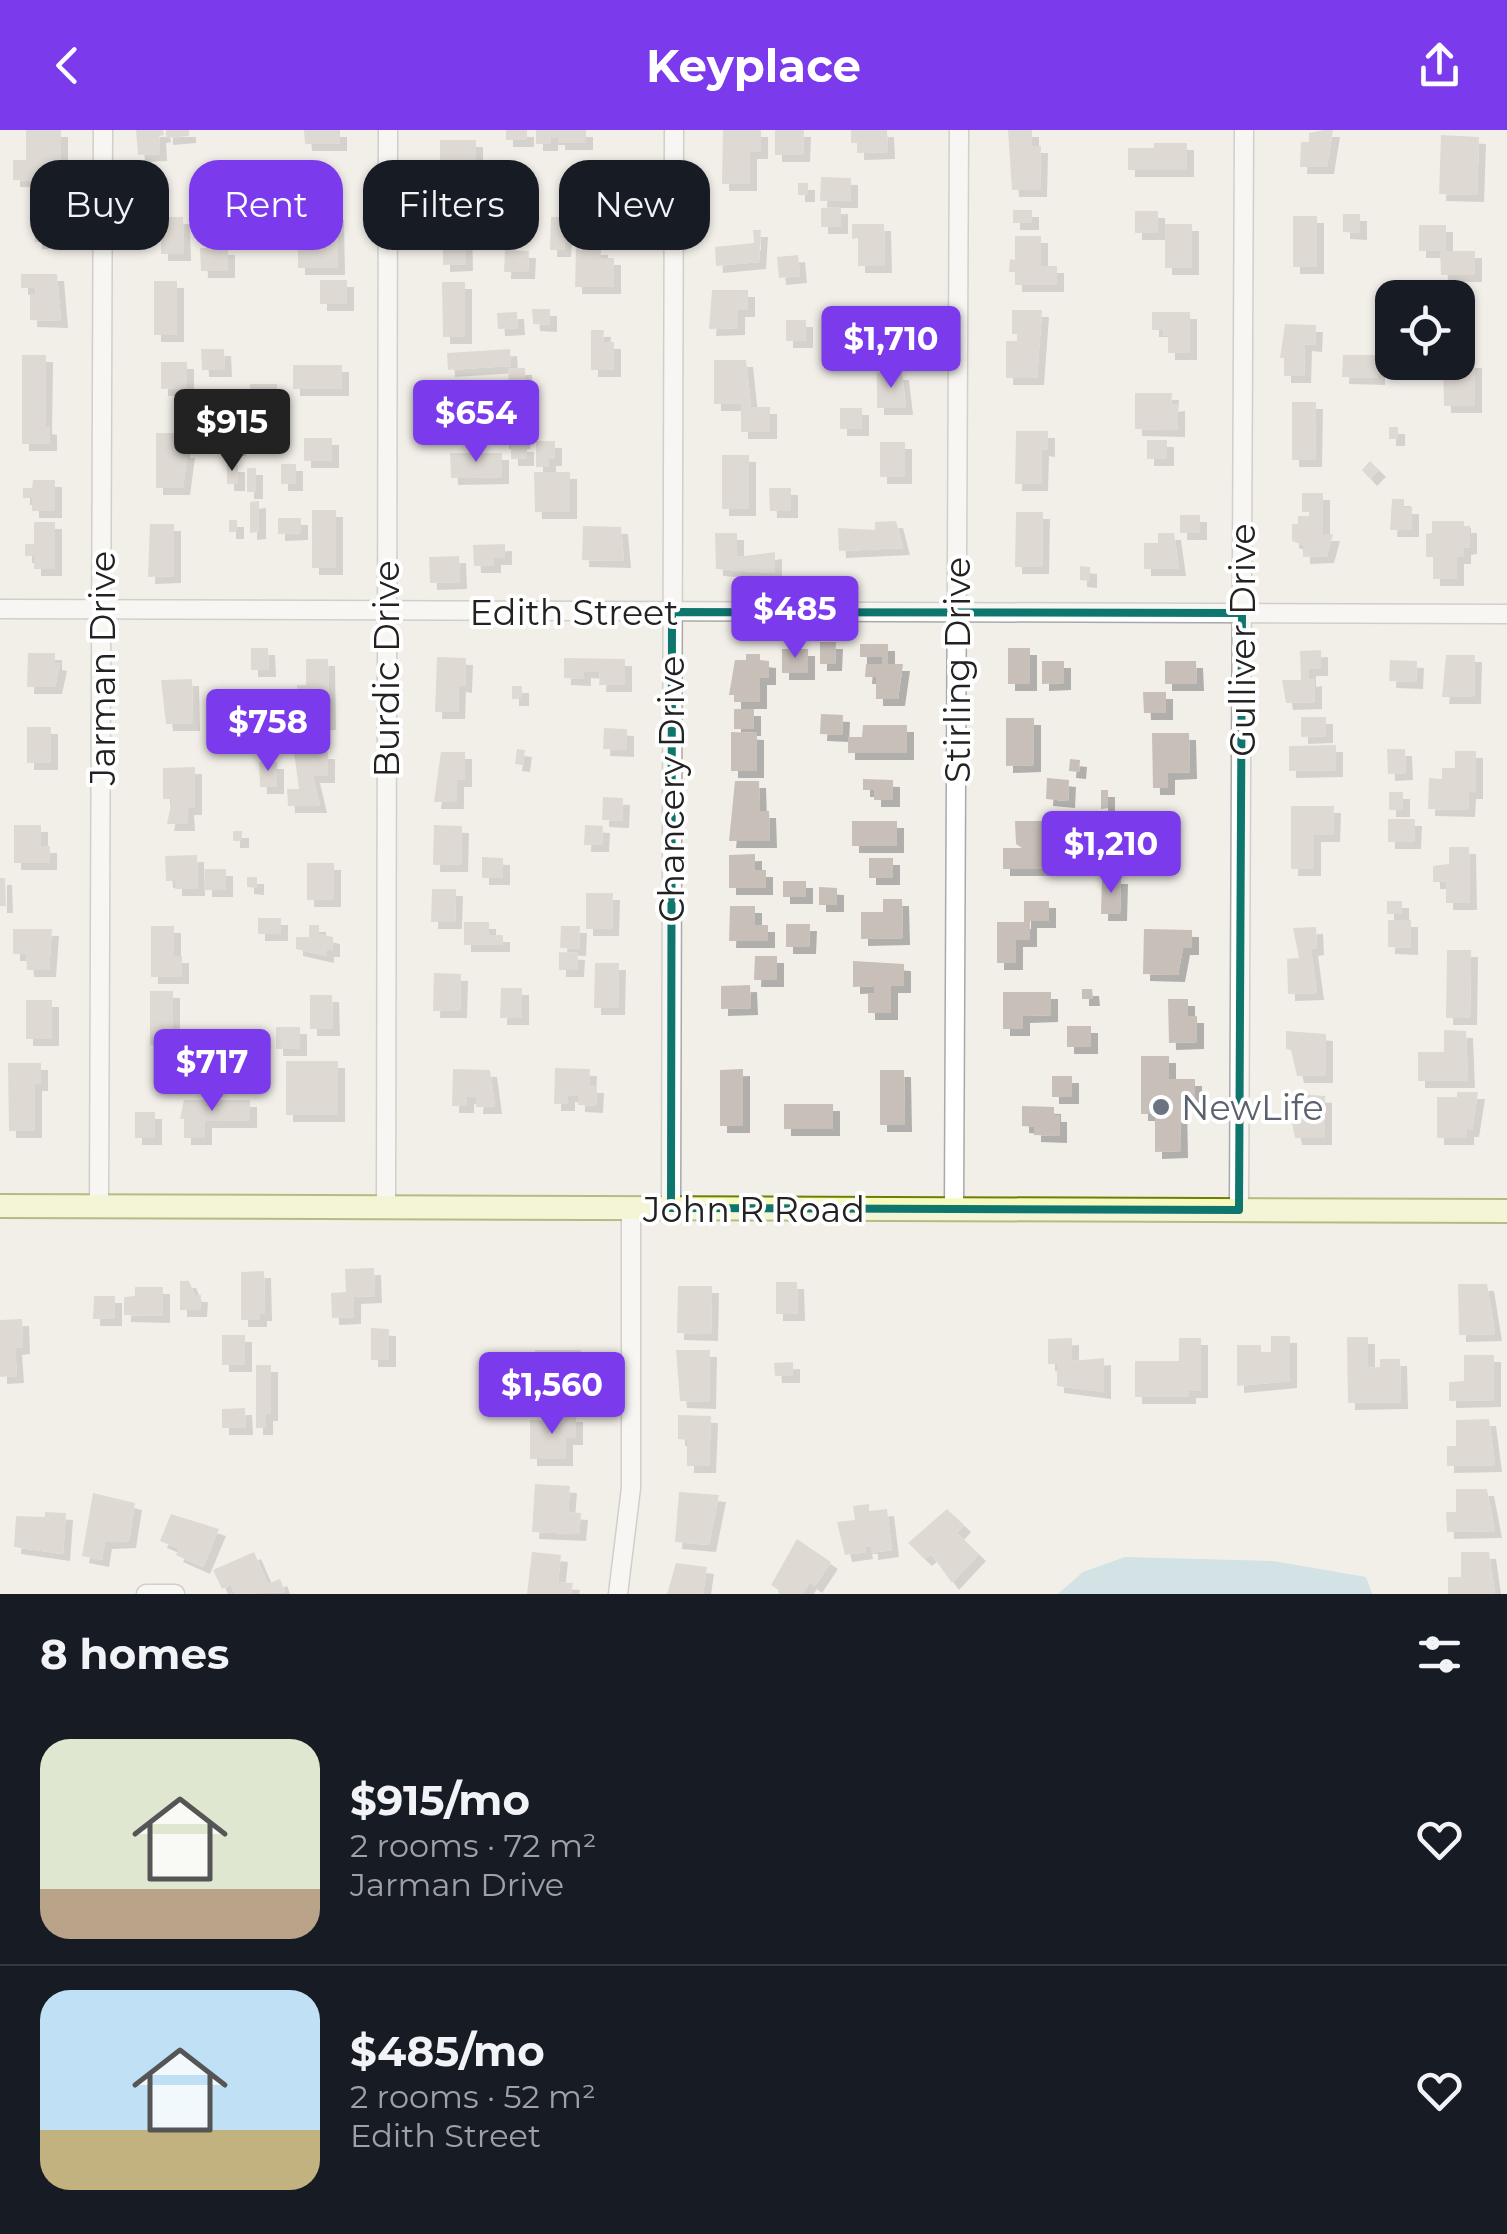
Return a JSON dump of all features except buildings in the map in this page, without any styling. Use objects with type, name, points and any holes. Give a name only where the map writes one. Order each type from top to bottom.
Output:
[{"type":"main road","name":"John R Road","points":[[0,1206],[1507,1210]]},
{"type":"street","name":"Jarman Drive","points":[[99,1206],[103,130]]},
{"type":"street","name":"Burdic Drive","points":[[386,1208],[388,130]]},
{"type":"street","name":"Chancery Drive","points":[[671,1208],[674,130]]},
{"type":"street","name":"Stirling Drive","points":[[954,1209],[958,130]]},
{"type":"street","name":"Gulliver Drive","points":[[1239,1210],[1244,130]]},
{"type":"street","name":"Edith Street","points":[[0,609],[1507,614]]},
{"type":"street","points":[[618,1594],[630,1488],[630,1208]]},
{"type":"street","points":[[146,1594],[175,1594]]},
{"type":"highlighted area","points":[[672,612],[1242,613],[1239,1210],[671,1208]]},
{"type":"water","points":[[1125,1557],[1273,1561],[1366,1577],[1372,1594],[1058,1594],[1083,1572]]},
{"type":"place","name":"NewLife","points":[[1161,1107]]}]
